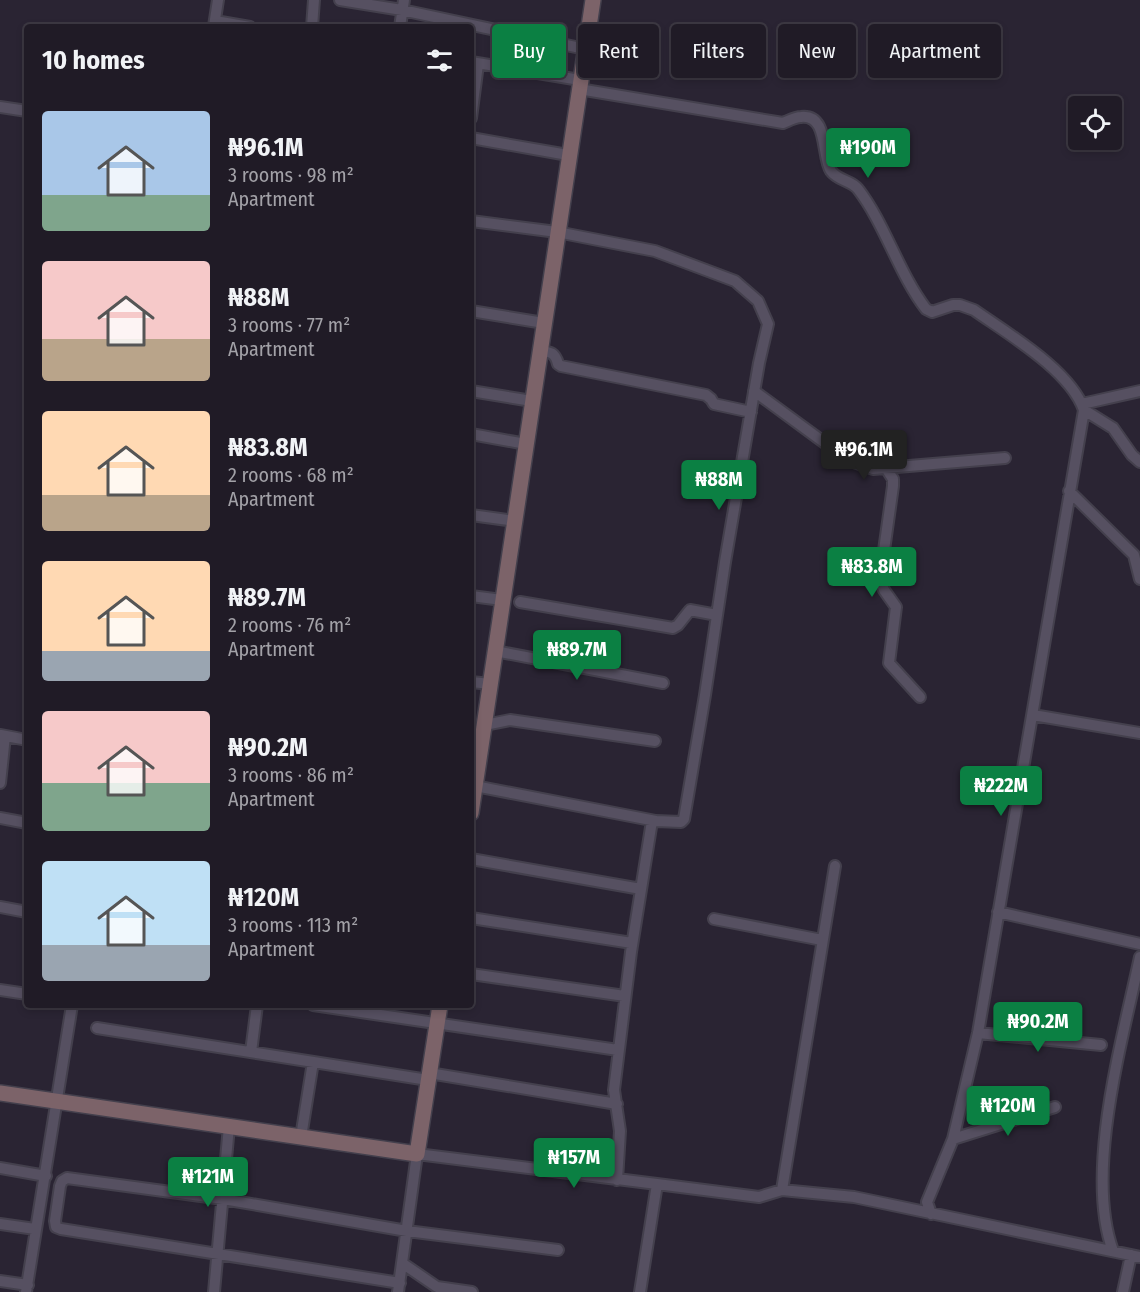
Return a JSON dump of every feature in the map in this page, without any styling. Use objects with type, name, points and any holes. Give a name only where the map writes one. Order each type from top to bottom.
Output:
[{"type":"street","points":[[214,24],[218,0]]},
{"type":"street","points":[[312,24],[314,0]]},
{"type":"street","points":[[340,0],[403,5],[578,47]]},
{"type":"street","points":[[589,24],[593,0]]},
{"type":"street","points":[[400,24],[403,5]]},
{"type":"street","points":[[475,63],[783,123],[801,117],[813,120],[822,132],[826,160],[830,170],[837,178],[856,186],[926,309],[932,312],[960,305],[974,310],[1050,364],[1083,407],[1113,428],[1132,455],[1140,462]]},
{"type":"street","points":[[474,793],[475,767],[485,724],[580,78]]},
{"type":"street","points":[[0,107],[24,111]]},
{"type":"street","points":[[474,139],[568,155]]},
{"type":"street","points":[[474,221],[557,232],[655,251],[735,282],[758,301],[768,324],[754,391],[684,819],[681,822],[652,820],[475,786]]},
{"type":"street","points":[[474,311],[544,323]]},
{"type":"street","points":[[540,351],[552,353],[561,366],[706,396],[714,404],[751,412]]},
{"type":"street","points":[[474,391],[532,401]]},
{"type":"street","points":[[754,391],[848,460],[873,469],[1005,458]]},
{"type":"street","points":[[1083,407],[1140,391]]},
{"type":"street","points":[[931,1214],[927,1202],[953,1140],[978,1033],[1083,407]]},
{"type":"street","points":[[474,435],[526,444]]},
{"type":"street","points":[[886,468],[893,486],[880,579],[884,590],[896,608],[889,663],[920,697]]},
{"type":"street","points":[[1069,491],[1138,559],[1140,579]]},
{"type":"street","points":[[474,515],[515,521]]},
{"type":"street","points":[[474,596],[502,600]]},
{"type":"street","points":[[520,602],[673,628],[690,610],[717,615]]},
{"type":"street","points":[[495,651],[663,683]]},
{"type":"street","points":[[474,682],[490,684]]},
{"type":"street","points":[[1033,715],[1140,733]]},
{"type":"street","points":[[485,724],[510,720],[655,741]]},
{"type":"street","points":[[0,783],[3,736],[24,740]]},
{"type":"street","points":[[0,818],[24,822]]},
{"type":"street","points":[[617,1180],[620,1131],[614,1090],[632,943],[652,820]]},
{"type":"street","points":[[474,860],[641,889]]},
{"type":"street","points":[[782,1190],[835,866]]},
{"type":"street","points":[[0,907],[24,911]]},
{"type":"street","points":[[998,912],[1140,944]]},
{"type":"street","points":[[474,918],[632,943]]},
{"type":"street","points":[[714,919],[822,940]]},
{"type":"street","points":[[1113,1251],[1106,1232],[1103,1157],[1116,1069],[1140,957]]},
{"type":"street","points":[[474,974],[625,996]]},
{"type":"street","points":[[0,990],[24,994]]},
{"type":"street","points":[[0,1281],[27,1288],[72,1008]]},
{"type":"street","points":[[251,1052],[257,1008]]},
{"type":"street","points":[[335,1008],[618,1050]]},
{"type":"street","points":[[439,1008],[428,1077],[417,1154],[407,1231],[399,1287],[56,1227],[60,1186],[67,1178],[223,1199],[407,1231],[558,1250]]},
{"type":"street","points":[[97,1028],[313,1062],[617,1104]]},
{"type":"street","points":[[978,1033],[1101,1045]]},
{"type":"street","points":[[301,1137],[313,1062]]},
{"type":"street","points":[[0,1093],[417,1154],[617,1180],[759,1197],[782,1190],[854,1197],[1135,1256],[1123,1292]]},
{"type":"street","points":[[953,1140],[1055,1107]]},
{"type":"street","points":[[214,1292],[229,1126]]},
{"type":"street","points":[[0,1168],[46,1176]]},
{"type":"street","points":[[640,1292],[657,1184]]},
{"type":"street","points":[[0,1224],[35,1228]]},
{"type":"street","points":[[402,1263],[430,1284],[472,1292]]}]
